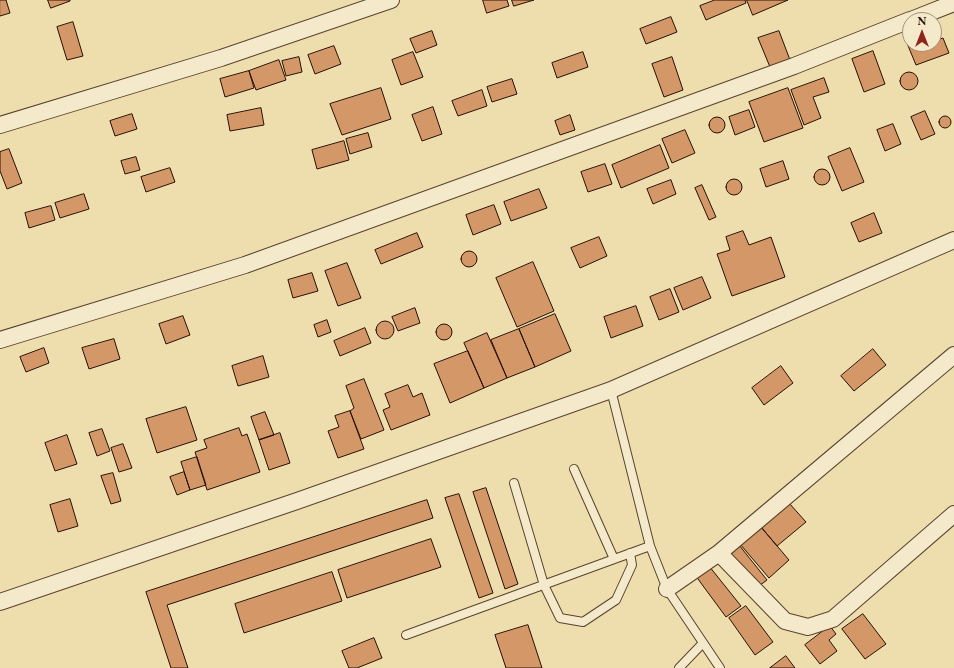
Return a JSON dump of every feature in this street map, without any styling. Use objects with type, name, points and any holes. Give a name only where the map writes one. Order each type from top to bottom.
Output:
[{"type":"street","points":[[0,125],[222,58],[391,0]]},
{"type":"street","points":[[931,12],[954,3]]},
{"type":"street","points":[[0,340],[245,265],[787,69],[902,23]]},
{"type":"street","points":[[0,602],[289,504],[610,390],[954,240]]},
{"type":"street","points":[[667,589],[719,553],[954,355]]},
{"type":"street","points":[[719,553],[785,621],[808,627],[834,619],[954,514]]},
{"type":"lane","points":[[610,390],[650,546],[667,589],[720,668]]},
{"type":"lane","points":[[574,469],[614,559]]},
{"type":"lane","points":[[514,483],[544,585],[560,618],[583,622],[616,600],[632,565],[630,553]]},
{"type":"lane","points":[[406,635],[650,546]]},
{"type":"lane","points":[[679,668],[703,643]]},
{"type":"building","points":[[0,0],[6,0],[10,13],[0,16]]},
{"type":"building","points":[[48,0],[70,0],[70,1],[51,8]]},
{"type":"building","points":[[483,0],[507,0],[509,6],[487,13]]},
{"type":"building","points":[[512,0],[534,0],[514,6]]},
{"type":"building","points":[[715,0],[745,0],[746,3],[706,20],[700,6]]},
{"type":"building","points":[[747,0],[788,0],[753,15]]},
{"type":"building","points":[[671,17],[677,32],[646,44],[640,29]]},
{"type":"building","points":[[73,22],[83,56],[67,60],[57,27]]},
{"type":"building","points":[[432,31],[437,45],[416,53],[410,39]]},
{"type":"building","points":[[779,31],[790,60],[770,67],[758,38]]},
{"type":"building","points":[[943,38],[949,53],[916,65],[911,52],[942,52]]},
{"type":"building","points":[[334,46],[341,64],[315,74],[308,55]]},
{"type":"building","points":[[873,51],[885,84],[864,92],[852,59]]},
{"type":"building","points":[[413,52],[423,77],[401,85],[392,60]]},
{"type":"building","points":[[583,52],[588,67],[557,78],[552,63]]},
{"type":"building","points":[[299,57],[302,72],[286,76],[282,61]]},
{"type":"building","points":[[672,57],[683,90],[664,97],[652,64]]},
{"type":"building","points":[[279,60],[286,80],[256,90],[249,71]]},
{"type":"building","points":[[249,71],[254,88],[225,97],[220,79]]},
{"type":"building","points":[[909,72],[915,75],[918,81],[915,87],[909,90],[903,87],[900,81],[903,75]]},
{"type":"building","points":[[824,78],[829,92],[813,97],[821,118],[804,125],[791,90]]},
{"type":"building","points":[[512,79],[517,94],[492,102],[487,87]]},
{"type":"building","points":[[381,88],[391,119],[342,135],[330,104]]},
{"type":"building","points":[[788,88],[803,128],[764,142],[749,102]]},
{"type":"building","points":[[482,90],[487,106],[458,116],[452,101]]},
{"type":"building","points":[[433,107],[442,134],[422,141],[412,115]]},
{"type":"building","points":[[261,108],[264,125],[230,131],[227,115]]},
{"type":"building","points":[[749,110],[755,127],[735,135],[729,117]]},
{"type":"building","points":[[925,111],[935,134],[921,140],[911,117]]},
{"type":"building","points":[[132,114],[137,129],[115,136],[110,121]]},
{"type":"building","points":[[570,115],[575,130],[560,135],[555,121]]},
{"type":"building","points":[[947,116],[950,117],[950,127],[943,128],[940,127],[939,120],[940,117]]},
{"type":"building","points":[[717,117],[724,122],[725,125],[720,132],[717,133],[710,128],[709,125],[714,118]]},
{"type":"building","points":[[893,124],[901,144],[885,151],[877,130]]},
{"type":"building","points":[[685,130],[695,153],[672,163],[662,139]]},
{"type":"building","points":[[368,133],[372,147],[350,154],[346,139]]},
{"type":"building","points":[[344,141],[349,160],[317,169],[312,150]]},
{"type":"building","points":[[660,145],[669,168],[621,188],[612,165]]},
{"type":"building","points":[[850,148],[864,182],[842,191],[828,157]]},
{"type":"building","points":[[9,149],[22,183],[7,189],[0,171],[0,152]]},
{"type":"building","points":[[136,157],[140,170],[125,174],[121,161]]},
{"type":"building","points":[[783,161],[789,179],[766,187],[760,169]]},
{"type":"building","points":[[605,164],[612,184],[588,192],[581,172]]},
{"type":"building","points":[[170,168],[175,182],[146,192],[141,177]]},
{"type":"building","points":[[819,169],[825,169],[830,174],[828,183],[825,185],[819,185],[814,180],[814,174]]},
{"type":"building","points":[[734,179],[740,181],[742,187],[740,193],[734,195],[728,193],[726,187],[728,181]]},
{"type":"building","points":[[671,180],[676,194],[653,204],[647,189]]},
{"type":"building","points":[[702,185],[716,217],[709,220],[695,188]]},
{"type":"building","points":[[539,189],[547,208],[511,221],[504,202]]},
{"type":"building","points":[[84,194],[89,209],[60,218],[55,203]]},
{"type":"building","points":[[494,205],[501,224],[473,235],[466,215]]},
{"type":"building","points":[[51,206],[55,220],[29,228],[25,213]]},
{"type":"building","points":[[874,213],[882,233],[859,242],[851,223]]},
{"type":"building","points":[[743,231],[749,245],[771,237],[785,277],[732,296],[717,254],[730,250],[726,237]]},
{"type":"building","points":[[417,233],[423,247],[381,264],[375,250]]},
{"type":"building","points":[[599,237],[607,256],[580,268],[571,248]]},
{"type":"building","points":[[469,251],[475,253],[477,259],[475,265],[469,267],[463,265],[461,259],[463,253]]},
{"type":"building","points":[[533,262],[554,311],[517,327],[496,278]]},
{"type":"building","points":[[347,263],[361,298],[338,306],[325,271]]},
{"type":"building","points":[[312,273],[318,291],[293,298],[288,280]]},
{"type":"building","points":[[702,277],[711,298],[683,310],[674,288]]},
{"type":"building","points":[[670,289],[679,312],[659,320],[650,297]]},
{"type":"building","points":[[636,306],[643,326],[611,338],[604,317]]},
{"type":"building","points":[[415,308],[420,323],[398,331],[392,317]]},
{"type":"building","points":[[555,314],[571,351],[535,367],[519,329]]},
{"type":"building","points":[[183,316],[190,335],[166,344],[159,324]]},
{"type":"building","points":[[327,320],[331,332],[318,337],[314,325]]},
{"type":"building","points":[[385,321],[391,324],[394,330],[391,336],[385,339],[379,336],[376,330],[379,324]]},
{"type":"building","points":[[441,324],[447,324],[452,329],[450,338],[447,340],[441,340],[436,335],[436,329]]},
{"type":"building","points":[[365,328],[371,343],[340,356],[334,341]]},
{"type":"building","points":[[519,329],[535,367],[507,378],[491,340]]},
{"type":"building","points":[[487,333],[507,378],[484,388],[464,343]]},
{"type":"building","points":[[114,339],[120,359],[89,369],[82,348]]},
{"type":"building","points":[[44,348],[49,363],[26,372],[20,357]]},
{"type":"building","points":[[873,349],[886,365],[854,391],[841,376]]},
{"type":"building","points":[[468,351],[484,388],[450,403],[434,364]]},
{"type":"building","points":[[263,356],[269,377],[238,386],[232,366]]},
{"type":"building","points":[[781,366],[793,383],[764,405],[752,388]]},
{"type":"building","points":[[364,379],[384,430],[361,439],[350,411],[354,408],[346,386]]},
{"type":"building","points":[[408,385],[413,397],[422,393],[430,415],[391,430],[383,410],[390,407],[385,394]]},
{"type":"building","points":[[186,407],[197,440],[157,453],[146,419]]},
{"type":"building","points":[[350,411],[364,449],[338,458],[328,431],[339,427],[335,416]]},
{"type":"building","points":[[265,412],[274,435],[259,440],[251,417]]},
{"type":"building","points":[[239,428],[242,436],[247,434],[260,472],[207,490],[195,452],[207,448],[204,440]]},
{"type":"building","points":[[102,429],[110,451],[97,456],[89,433]]},
{"type":"building","points":[[280,433],[290,463],[269,470],[259,440]]},
{"type":"building","points":[[67,435],[77,464],[55,471],[45,443]]},
{"type":"building","points":[[123,444],[132,468],[119,472],[111,448]]},
{"type":"building","points":[[197,457],[206,485],[190,490],[181,462]]},
{"type":"building","points":[[184,472],[190,490],[177,495],[170,477]]},
{"type":"building","points":[[113,473],[121,501],[111,504],[101,476]]},
{"type":"building","points":[[486,488],[518,584],[505,589],[473,492]]},
{"type":"building","points":[[459,494],[493,593],[479,598],[445,498]]},
{"type":"building","points":[[70,499],[78,526],[58,532],[50,505]]},
{"type":"building","points":[[427,500],[433,518],[167,605],[188,668],[171,668],[146,592]]},
{"type":"building","points":[[789,503],[806,522],[777,546],[761,527]]},
{"type":"building","points":[[761,527],[789,560],[769,578],[740,544]]},
{"type":"building","points":[[431,539],[441,567],[347,598],[338,570]]},
{"type":"building","points":[[739,545],[767,580],[755,589],[723,557]]},
{"type":"building","points":[[709,566],[741,606],[726,617],[695,575]]},
{"type":"building","points":[[332,572],[342,601],[244,633],[235,604]]},
{"type":"building","points":[[746,606],[773,642],[755,655],[729,618]]},
{"type":"building","points":[[863,614],[886,644],[865,659],[842,629]]},
{"type":"building","points":[[528,625],[542,668],[506,668],[495,635]]},
{"type":"building","points":[[830,626],[836,634],[829,640],[837,651],[820,664],[805,645]]},
{"type":"building","points":[[374,638],[382,658],[357,668],[349,668],[342,651]]},
{"type":"building","points":[[786,656],[795,668],[770,668]]}]
